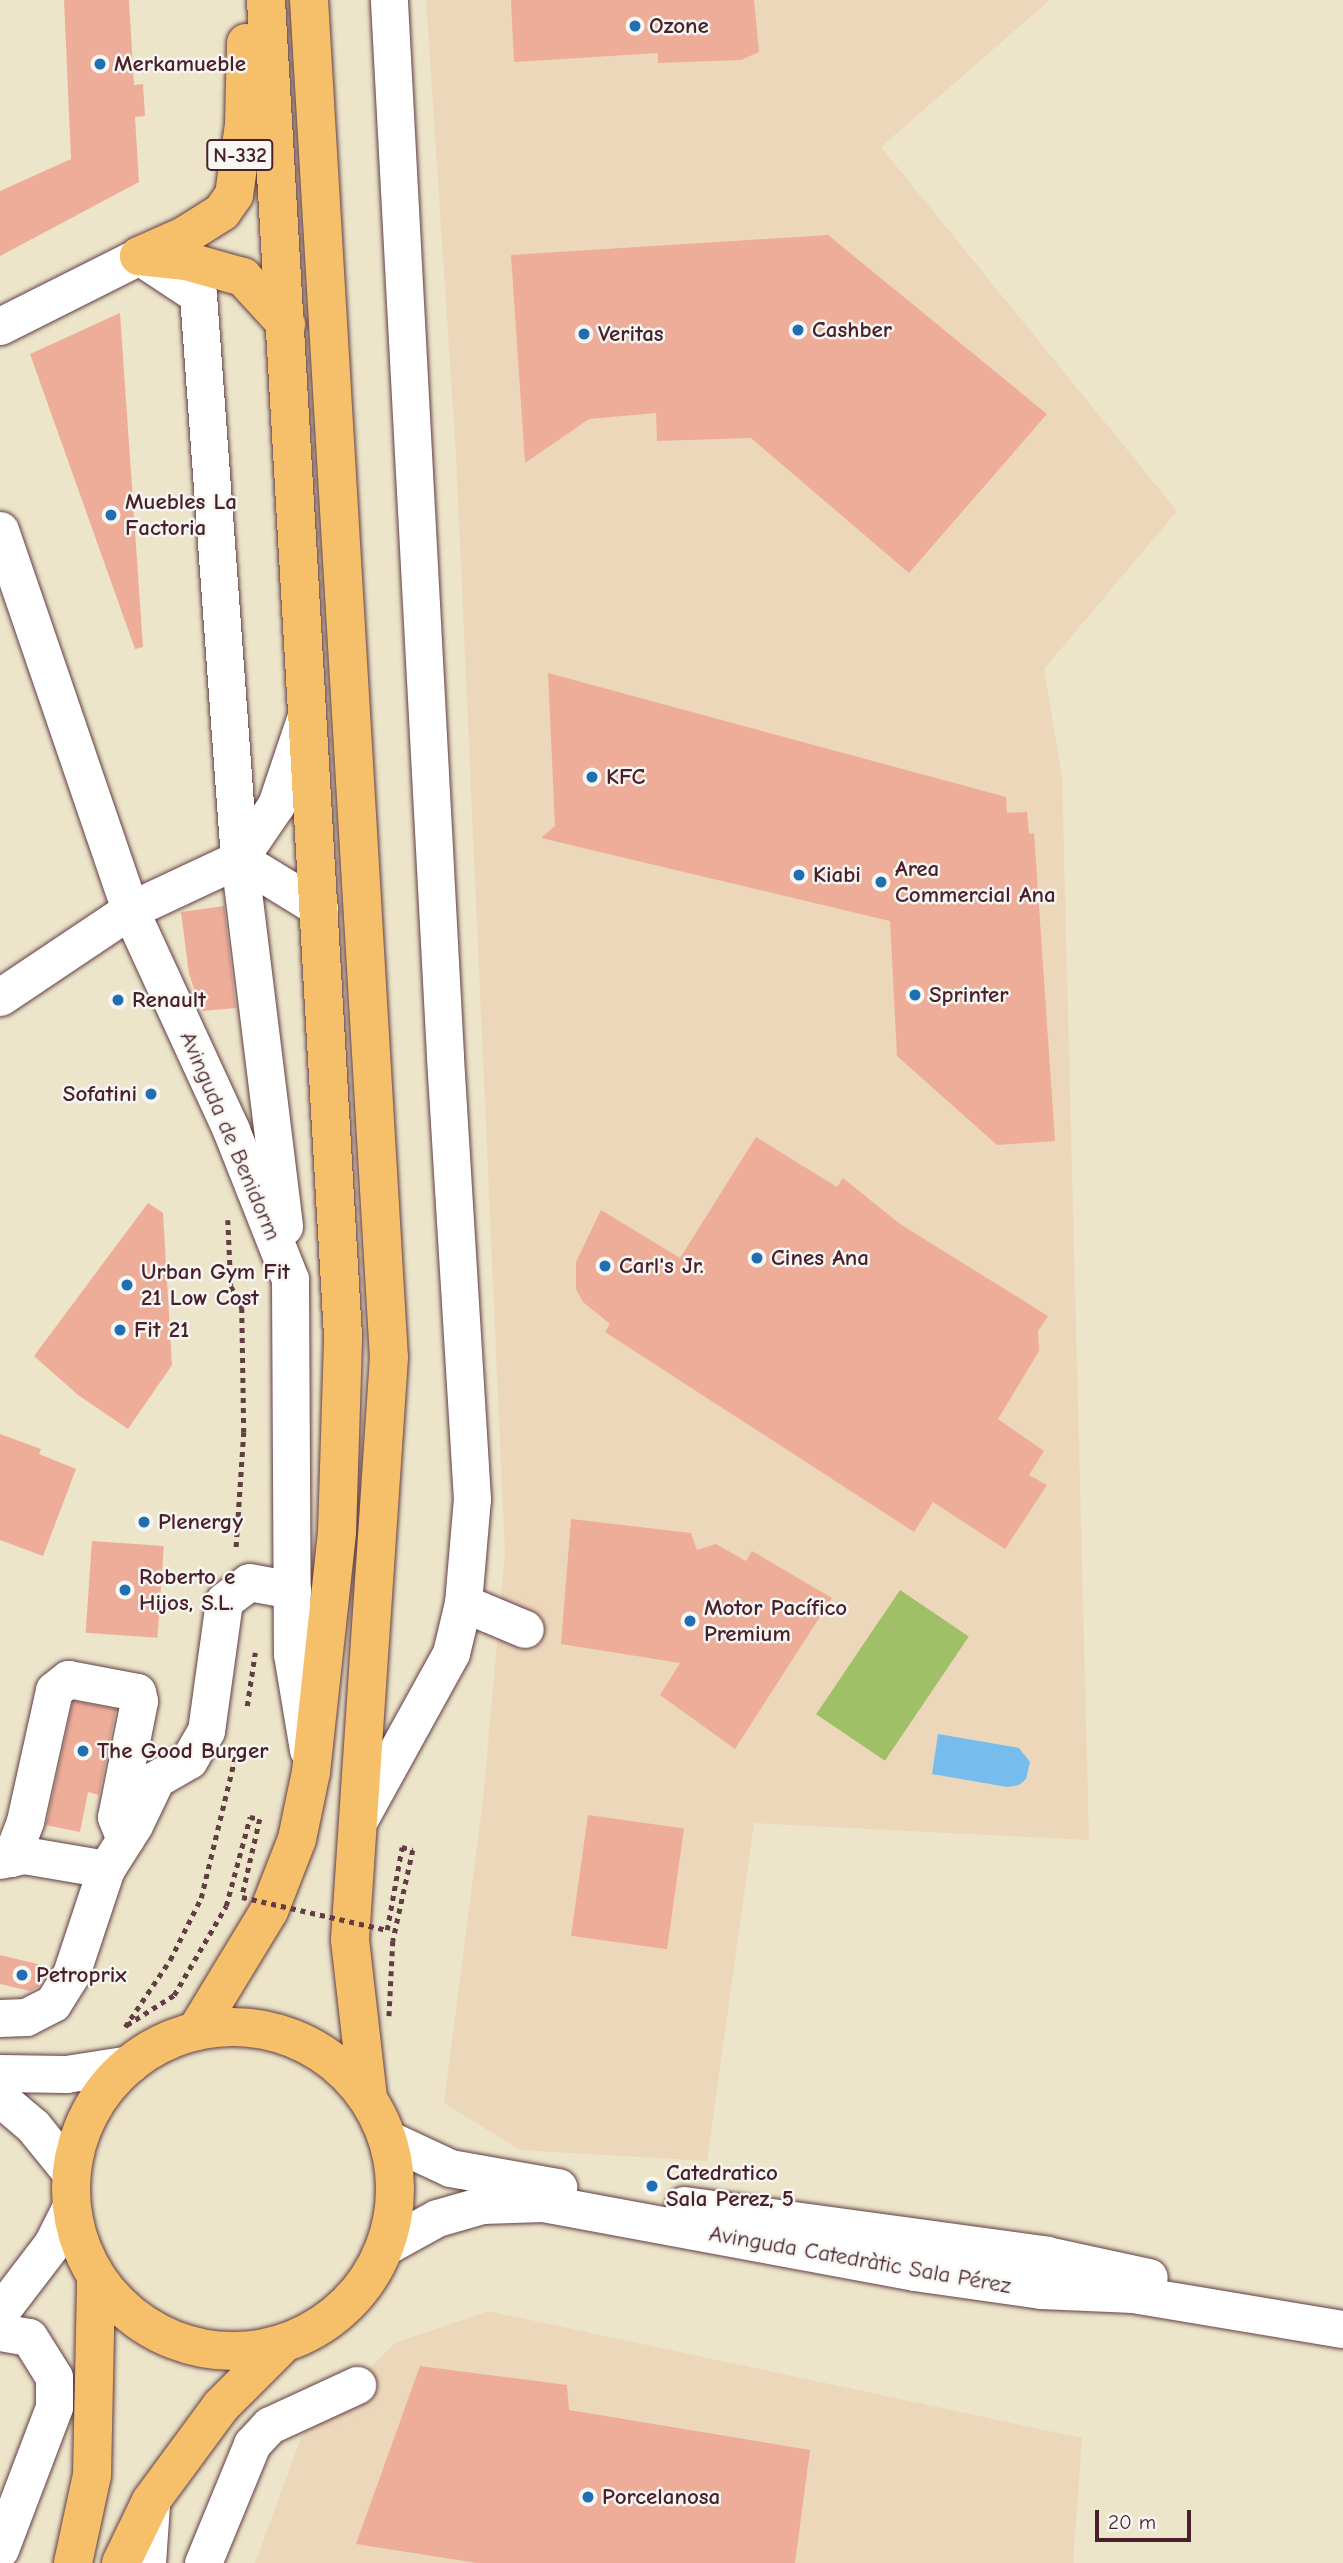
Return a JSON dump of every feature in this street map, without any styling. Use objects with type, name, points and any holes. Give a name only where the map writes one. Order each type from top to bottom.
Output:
[{"type":"main road","name":"N-332","points":[[139,256],[184,236],[222,212],[234,195],[244,125],[247,0]]},
{"type":"main road","points":[[196,2031],[277,1894],[297,1839],[311,1772],[337,1531],[343,1336],[266,0]]},
{"type":"main road","points":[[309,0],[389,1357],[360,1818],[349,1940],[368,2097]]},
{"type":"main road","points":[[139,256],[186,261],[243,277],[286,324]]},
{"type":"main road","points":[[234,2027],[273,2032],[298,2041],[342,2068],[368,2097],[388,2139],[396,2174],[395,2211],[386,2246],[370,2279],[346,2307],[317,2329],[283,2344],[236,2351],[213,2351],[178,2343],[146,2327],[119,2306],[96,2278],[75,2231],[71,2189],[77,2142],[90,2112],[107,2086],[130,2064],[172,2039],[196,2031],[234,2027]]},
{"type":"main road","points":[[73,2563],[92,2474],[96,2278]]},
{"type":"main road","points":[[121,2563],[151,2501],[221,2406],[283,2344]]},
{"type":"street","points":[[360,1818],[451,1653],[463,1603],[472,1499],[445,1056],[389,0]]},
{"type":"street","points":[[0,326],[139,256],[198,295],[239,859],[290,1279]]},
{"type":"street","name":"Avinguda de Benidorm","points":[[0,530],[130,911],[232,1130],[290,1279],[292,1654],[311,1772]]},
{"type":"street","points":[[0,997],[130,911],[239,859],[276,805],[308,712]]},
{"type":"street","points":[[239,859],[319,908]]},
{"type":"street","points":[[0,2018],[26,2017],[53,2003],[71,1974],[115,1854],[156,1779],[189,1760],[206,1731],[224,1601],[249,1583],[292,1590]]},
{"type":"street","points":[[463,1603],[525,1629]]},
{"type":"street","points":[[6,1859],[25,1821],[54,1690],[68,1679],[137,1692],[139,1701],[116,1817],[115,1854]]},
{"type":"street","points":[[6,1859],[24,1855],[115,1854]]},
{"type":"street","points":[[0,2073],[66,2074],[130,2064]]},
{"type":"street","points":[[0,2098],[33,2126],[71,2189],[52,2244],[0,2312]]},
{"type":"street","name":"Avinguda Catedràtic Sala Pérez","points":[[388,2139],[450,2168],[522,2181],[1047,2255],[1135,2275],[1343,2309]]},
{"type":"street","name":"Avinguda Catedràtic Sala Pérez","points":[[386,2246],[437,2218],[482,2204],[543,2203],[914,2272],[1041,2290],[1133,2294],[1343,2329]]},
{"type":"street","points":[[0,2332],[29,2337],[54,2377],[54,2407],[0,2549]]},
{"type":"street","points":[[203,2563],[252,2444],[270,2425],[357,2385]]},
{"type":"street","points":[[146,2563],[151,2501]]},
{"type":"path","points":[[174,1995],[226,1906],[250,1817],[260,1819],[242,1897],[387,1930],[402,1847],[413,1850],[393,1941],[389,2021]]},
{"type":"shaded area","points":[[426,0],[1050,0],[881,147],[1177,511],[1044,669],[1062,777],[1089,1840],[754,1823],[707,2161],[520,2150],[444,2103],[483,1800],[505,1553],[456,454]]},
{"type":"shaded area","points":[[488,2311],[1082,2438],[1073,2563],[255,2563],[302,2435],[395,2343]]},
{"type":"green space","points":[[900,1590],[969,1636],[885,1761],[816,1714]]},
{"type":"water","points":[[938,1734],[1019,1748],[1030,1762],[1026,1779],[1019,1785],[1007,1787],[932,1774]]},
{"type":"building","points":[[64,0],[129,0],[134,85],[143,84],[145,116],[135,117],[139,182],[0,256],[0,191],[71,159]]},
{"type":"building","name":"Ozone","points":[[511,0],[754,0],[759,52],[741,60],[658,63],[658,53],[514,62]]},
{"type":"building","name":"Cashber","points":[[828,235],[1047,414],[909,573],[751,438],[657,441],[656,413],[589,419],[525,463],[511,255]]},
{"type":"building","name":"Muebles La Factoria","points":[[120,313],[143,647],[135,649],[30,354]]},
{"type":"building","name":"Area Commercial Ana","points":[[548,673],[1006,797],[1007,813],[1027,812],[1029,834],[1034,833],[1055,1141],[997,1145],[897,1056],[890,921],[541,838],[555,826]]},
{"type":"building","points":[[224,906],[236,1008],[202,1011],[189,974],[181,912]]},
{"type":"building","points":[[756,1137],[837,1187],[843,1178],[900,1224],[1048,1316],[1038,1331],[1039,1351],[998,1419],[1044,1451],[1029,1475],[1047,1485],[1005,1549],[933,1502],[914,1532],[605,1332],[610,1324],[583,1302],[576,1289],[576,1262],[601,1210],[680,1258]]},
{"type":"building","name":"Urban Gym Fit 21 Low Cost","points":[[148,1203],[163,1213],[172,1365],[128,1429],[78,1395],[34,1356]]},
{"type":"building","points":[[0,1434],[41,1449],[39,1454],[76,1469],[43,1556],[0,1540]]},
{"type":"building","name":"Motor Pacífico Premium","points":[[571,1519],[691,1533],[697,1550],[716,1544],[746,1561],[752,1551],[832,1598],[735,1749],[660,1695],[680,1663],[561,1644]]},
{"type":"building","name":"Roberto e Hijos, S.L.","points":[[92,1541],[164,1546],[157,1638],[86,1633]]},
{"type":"building","points":[[73,1701],[116,1709],[99,1795],[88,1792],[80,1832],[46,1825]]},
{"type":"building","points":[[588,1815],[684,1828],[667,1949],[571,1936]]},
{"type":"building","name":"Petroprix","points":[[0,1955],[46,1966],[38,1987],[30,1991],[0,1984]]},
{"type":"building","name":"Porcelanosa","points":[[420,2366],[567,2385],[569,2410],[810,2450],[795,2563],[477,2563],[356,2544]]},
{"type":"place","name":"Ozone","points":[[635,26]]},
{"type":"place","name":"Merkamueble","points":[[100,64]]},
{"type":"place","name":"Cashber","points":[[798,330]]},
{"type":"place","name":"Veritas","points":[[584,334]]},
{"type":"place","name":"Muebles La Factoria","points":[[111,515]]},
{"type":"place","name":"KFC","points":[[592,777]]},
{"type":"place","name":"Kiabi","points":[[799,875]]},
{"type":"place","name":"Area Commercial Ana","points":[[881,882]]},
{"type":"place","name":"Sprinter","points":[[915,995]]},
{"type":"place","name":"Renault","points":[[118,1000]]},
{"type":"place","name":"Sofatini","points":[[151,1094]]},
{"type":"place","name":"Cines Ana","points":[[757,1258]]},
{"type":"place","name":"Carl's Jr.","points":[[605,1266]]},
{"type":"place","name":"Urban Gym Fit 21 Low Cost","points":[[127,1285]]},
{"type":"place","name":"Fit 21","points":[[120,1330]]},
{"type":"place","name":"Plenergy","points":[[144,1522]]},
{"type":"place","name":"Roberto e Hijos, S.L.","points":[[125,1590]]},
{"type":"place","name":"Motor Pacífico Premium","points":[[690,1621]]},
{"type":"place","name":"The Good Burger","points":[[83,1751]]},
{"type":"place","name":"Petroprix","points":[[22,1975]]},
{"type":"place","name":"Catedratico Sala Perez, 5","points":[[652,2186]]},
{"type":"place","name":"Porcelanosa","points":[[588,2497]]}]
